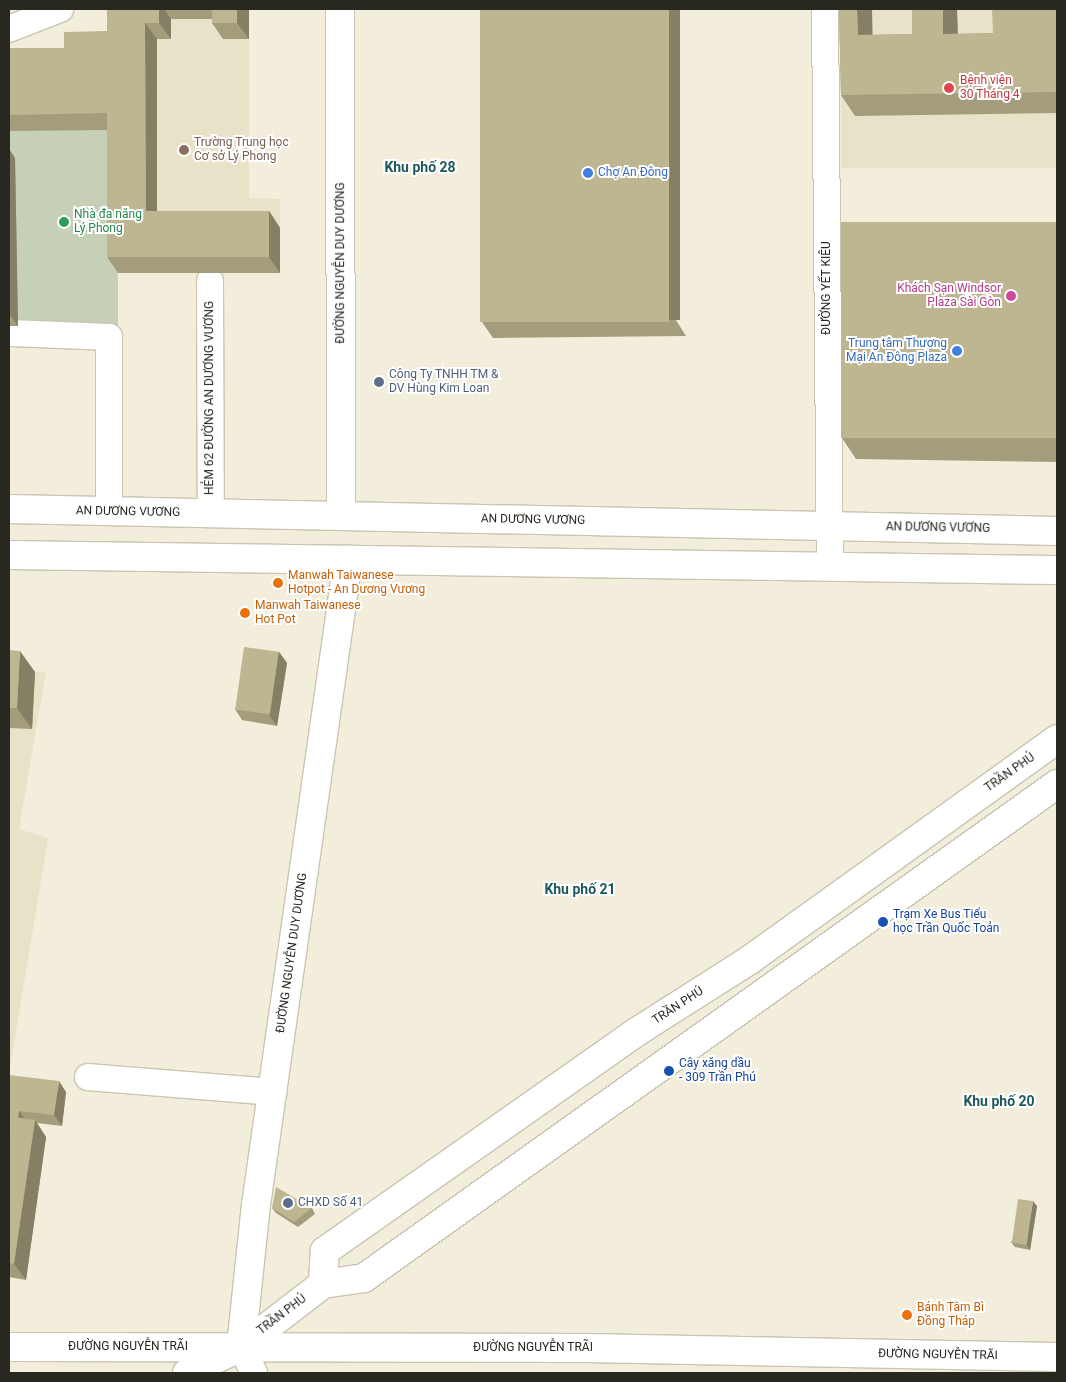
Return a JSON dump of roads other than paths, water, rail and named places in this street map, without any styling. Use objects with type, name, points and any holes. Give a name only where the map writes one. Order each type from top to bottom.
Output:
[{"type":"main road","name":"ĐƯỜNG NGUYỄN DUY DƯƠNG","points":[[241,1347],[273,1092],[348,560],[341,516],[340,9]]},
{"type":"main road","name":"AN DƯƠNG VƯƠNG","points":[[9,509],[1057,531]]},
{"type":"main road","points":[[210,558],[211,514]]},
{"type":"main road","points":[[1002,530],[1002,569]]},
{"type":"main road","points":[[9,555],[1057,570]]},
{"type":"main road","name":"TRẦN PHÚ","points":[[323,1284],[325,1251],[635,1033],[751,959],[1057,739]]},
{"type":"main road","name":"TRẦN PHÚ","points":[[241,1347],[323,1284],[364,1278],[858,924],[1057,784]]},
{"type":"main road","points":[[837,897],[858,924]]},
{"type":"main road","name":"ĐƯỜNG NGUYỄN TRÃI","points":[[9,1347],[586,1348],[1057,1357]]},
{"type":"main road","points":[[187,1373],[241,1347]]},
{"type":"street","points":[[9,29],[60,9]]},
{"type":"street","name":"ĐƯỜNG YẾT KIÊU","points":[[825,9],[830,567]]},
{"type":"street","name":"HẺM 62 ĐƯỜNG AN DƯƠNG VƯƠNG","points":[[210,281],[211,514]]},
{"type":"street","points":[[9,333],[110,337],[109,511]]},
{"type":"street","points":[[88,1077],[273,1092]]},
{"type":"street","points":[[241,1347],[254,1373]]},
{"type":"place","name":"Bệnh viện 30 Tháng 4","points":[[949,88]]},
{"type":"place","name":"Trường Trung học Cơ sở Lý Phong","points":[[184,150]]},
{"type":"place","name":"Chợ An Đông","points":[[588,173]]},
{"type":"place","name":"Nhà đa năng Lý Phong","points":[[64,222]]},
{"type":"place","name":"Khách Sạn Windsor Plaza Sài Gòn","points":[[1011,296]]},
{"type":"place","name":"Trung tâm Thương Mại An Đông Plaza","points":[[957,351]]},
{"type":"place","name":"Công Ty TNHH TM & DV Hùng Kim Loan","points":[[379,382]]},
{"type":"place","name":"Manwah Taiwanese Hotpot - An Dương Vương","points":[[278,583]]},
{"type":"place","name":"Manwah Taiwanese Hot Pot","points":[[245,613]]},
{"type":"place","name":"Trạm Xe Bus Tiểu học Trần Quốc Toản","points":[[883,922]]},
{"type":"place","name":"Cây xăng dầu - 309 Trần Phú","points":[[669,1071]]},
{"type":"place","name":"CHXD Số 41","points":[[288,1203]]},
{"type":"place","name":"Bánh Tằm Bì Đồng Tháp","points":[[907,1315]]},
{"type":"district","name":"Khu phố 28","points":[[420,167]]},
{"type":"district","name":"Khu phố 21","points":[[580,889]]},
{"type":"district","name":"Khu phố 20","points":[[999,1101]]}]
